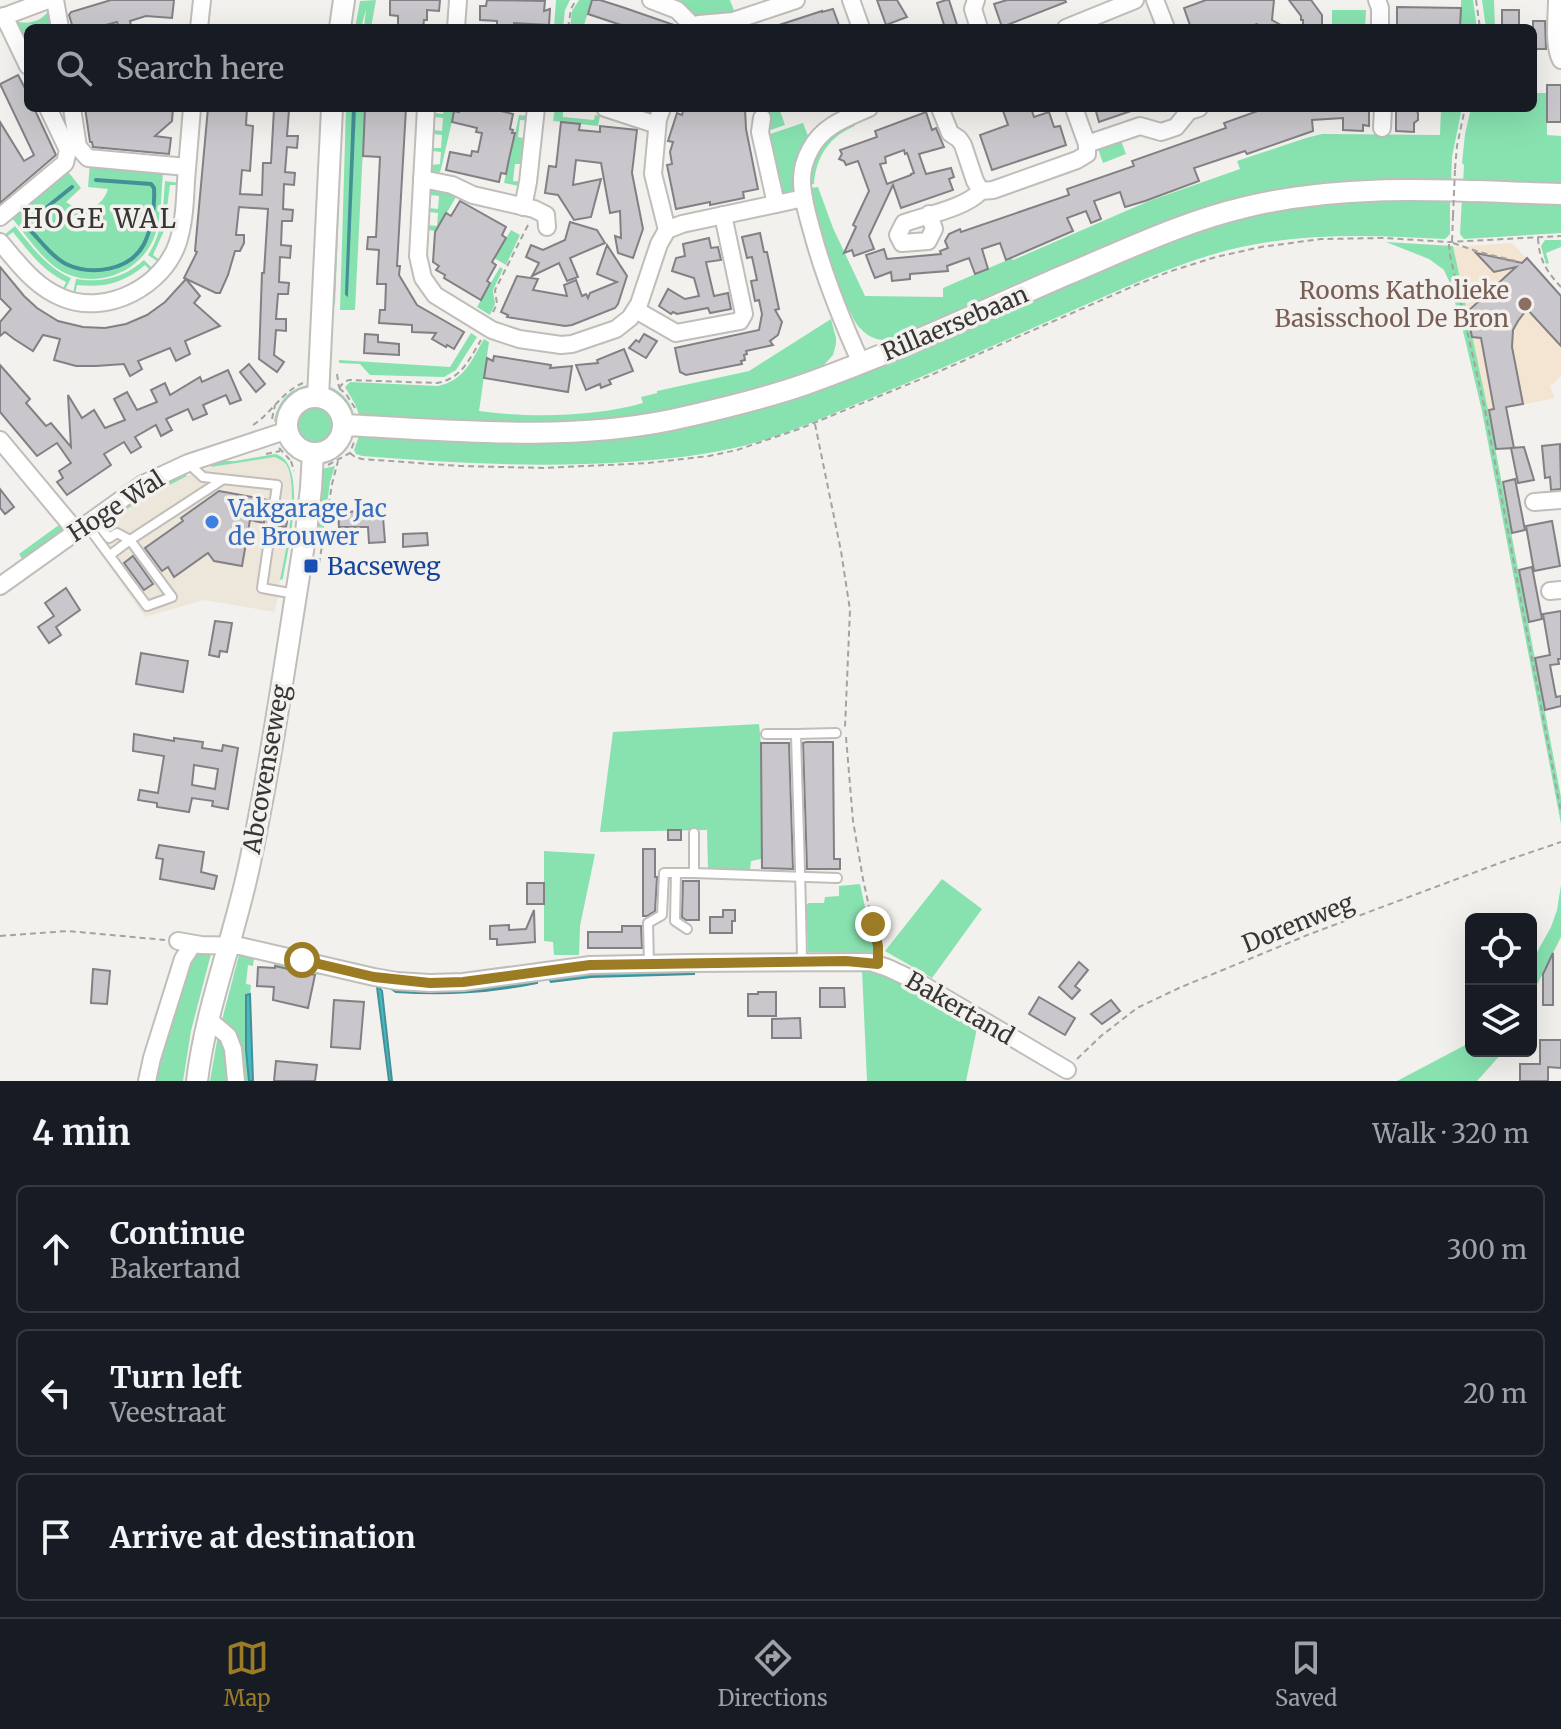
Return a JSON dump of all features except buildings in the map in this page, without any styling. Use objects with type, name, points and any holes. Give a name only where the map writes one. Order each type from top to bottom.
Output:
[{"type":"street","points":[[24,58],[2,17],[48,0]]},
{"type":"street","points":[[55,0],[59,24]]},
{"type":"street","points":[[199,24],[202,0]]},
{"type":"street","points":[[341,24],[344,0]]},
{"type":"street","points":[[456,24],[458,0]]},
{"type":"street","points":[[651,0],[677,10],[689,24]]},
{"type":"street","points":[[712,24],[733,21],[796,0]]},
{"type":"street","points":[[851,0],[860,24]]},
{"type":"street","points":[[976,0],[973,9],[978,24]]},
{"type":"street","points":[[1076,24],[1135,0]]},
{"type":"street","points":[[1155,0],[1164,24]]},
{"type":"street","points":[[1377,0],[1380,24]]},
{"type":"street","points":[[1557,0],[1557,54],[1561,60]]},
{"type":"street","points":[[50,112],[73,149],[88,158],[187,167]]},
{"type":"street","points":[[0,217],[65,163],[73,149],[72,112]]},
{"type":"street","points":[[0,242],[37,283],[63,298],[88,303],[116,300],[145,286],[160,273],[177,245],[182,223],[192,112]]},
{"type":"street","points":[[318,397],[332,112]]},
{"type":"street","points":[[426,112],[418,256],[423,278],[443,301],[487,327],[519,339],[572,344],[616,329],[636,310],[659,244],[667,230],[682,224],[804,198]]},
{"type":"street","points":[[528,208],[535,168],[536,112]]},
{"type":"street","points":[[617,112],[657,125]]},
{"type":"street","points":[[661,112],[653,174],[667,230]]},
{"type":"street","points":[[860,112],[827,128],[816,140],[804,165],[802,180],[804,198],[827,280],[861,363]]},
{"type":"street","points":[[942,112],[950,133],[963,145],[981,191]]},
{"type":"street","points":[[929,214],[973,199],[981,191],[993,190],[1087,154],[1087,144],[1075,112]]},
{"type":"street","points":[[1087,144],[1140,126],[1161,132],[1176,127],[1188,112]]},
{"type":"street","points":[[1382,128],[1383,112]]},
{"type":"street","points":[[762,118],[760,132],[776,204]]},
{"type":"street","points":[[422,179],[528,208],[546,215],[547,227]]},
{"type":"street","name":"Rillaersebaan","points":[[344,425],[529,433],[613,429],[671,420],[803,384],[861,363],[1213,215],[1289,198],[1354,191],[1561,194]]},
{"type":"street","points":[[636,310],[676,333],[743,318],[723,215]]},
{"type":"street","points":[[318,397],[336,407],[344,425],[337,443],[322,453],[313,453],[296,446],[288,430],[288,420],[299,403],[318,397]]},
{"type":"street","name":"Hoge Wal","points":[[0,586],[143,484],[188,463],[288,430]]},
{"type":"street","points":[[0,440],[85,524]]},
{"type":"street","name":"Abcovenseweg","points":[[197,1081],[208,1019],[252,852],[296,594],[313,453]]},
{"type":"street","points":[[1534,502],[1561,500]]},
{"type":"street","points":[[147,1081],[186,942],[227,946]]},
{"type":"street","name":"Bakertand","points":[[227,946],[240,946],[374,977],[430,983],[463,982],[590,965],[846,961],[878,964],[918,982],[1067,1070]]},
{"type":"street","points":[[208,1019],[228,1036],[233,1049],[236,1081]]},
{"type":"lane","points":[[188,463],[203,477],[277,485],[262,588],[296,594]]},
{"type":"lane","points":[[110,555],[222,480]]},
{"type":"lane","points":[[85,524],[109,538],[117,533],[130,540],[172,597],[147,606],[85,524]]},
{"type":"lane","points":[[766,734],[836,733]]},
{"type":"lane","points":[[796,734],[802,962]]},
{"type":"lane","points":[[694,833],[694,873]]},
{"type":"lane","points":[[649,963],[648,923],[662,915],[664,873],[837,878]]},
{"type":"lane","points":[[676,873],[675,921],[687,929]]},
{"type":"path","points":[[568,24],[576,0]]},
{"type":"path","points":[[1476,0],[1479,24]]},
{"type":"path","points":[[1464,112],[1457,146],[1450,255],[1485,410],[1561,812]]},
{"type":"path","points":[[339,388],[349,380],[437,383],[460,374],[497,304],[495,290],[531,219],[528,208]]},
{"type":"path","name":"Rillaersebaan","points":[[338,461],[350,453],[362,459],[544,468],[693,459],[776,438],[815,423],[1189,264],[1261,247],[1321,239],[1384,238],[1450,242],[1561,236]]},
{"type":"path","points":[[1537,237],[1544,267],[1561,287]]},
{"type":"path","points":[[1450,242],[1520,262]]},
{"type":"path","points":[[275,405],[286,392],[303,383]]},
{"type":"path","points":[[815,423],[850,610],[845,728],[853,821],[878,946],[878,964]]},
{"type":"path","points":[[280,451],[291,461],[296,480]]},
{"type":"path","name":"Dorenweg","points":[[1067,1070],[1101,1036],[1137,1008],[1179,988],[1352,918],[1561,842]]},
{"type":"path","points":[[0,936],[68,931],[186,942]]},
{"type":"shaded area","points":[[1512,243],[1561,295],[1561,376],[1550,386],[1555,398],[1507,408],[1514,448],[1496,450],[1453,247]]},
{"type":"shaded area","points":[[275,457],[287,466],[292,493],[275,612],[204,600],[145,617],[88,536],[137,502],[187,476],[211,467]]},
{"type":"green space","points":[[376,0],[372,24],[364,24],[366,9],[362,24],[356,24],[360,1]]},
{"type":"green space","points":[[556,0],[570,0],[563,24],[554,24]]},
{"type":"green space","points":[[579,0],[592,0],[584,24],[570,24],[572,11]]},
{"type":"green space","points":[[676,0],[730,0],[735,13],[694,16],[675,3]]},
{"type":"green space","points":[[1461,0],[1473,0],[1476,24],[1461,24]]},
{"type":"green space","points":[[1482,0],[1494,0],[1495,24],[1485,24]]},
{"type":"green space","points":[[50,9],[55,24],[24,24],[24,40],[15,21],[25,23],[43,17]]},
{"type":"green space","points":[[1332,10],[1366,10],[1365,24],[1332,24]]},
{"type":"green space","points":[[1537,93],[1547,93],[1547,135],[1561,136],[1561,186],[1463,184],[1465,134],[1470,112],[1537,112]]},
{"type":"green space","points":[[338,112],[343,112],[335,305],[332,304]]},
{"type":"green space","points":[[346,112],[353,112],[347,295],[355,112],[365,112],[355,310],[340,310]]},
{"type":"green space","points":[[454,112],[441,169],[439,173],[431,173],[431,165],[440,164],[441,152],[432,151],[432,148],[441,148],[442,135],[433,134],[433,130],[442,131],[443,118],[434,117],[434,113]]},
{"type":"green space","points":[[554,112],[563,112],[563,117],[594,120],[595,115],[600,116],[598,126],[553,121]]},
{"type":"green space","points":[[763,112],[780,112],[785,125],[768,131]]},
{"type":"green space","points":[[1441,112],[1461,112],[1452,157],[1451,184],[1340,184],[1008,293],[889,340],[870,336],[854,319],[825,249],[811,188],[818,187],[833,228],[865,296],[943,297],[943,288],[1149,201],[1240,169],[1237,161],[1306,138],[1322,134],[1440,135]]},
{"type":"green space","points":[[519,115],[531,116],[531,121],[520,120],[518,137],[529,139],[526,164],[515,164],[513,181],[524,182],[524,187],[504,183]]},
{"type":"green space","points":[[854,122],[855,126],[838,135],[826,148],[814,184],[810,184],[817,153],[828,139]]},
{"type":"green space","points":[[803,123],[808,136],[797,162],[795,191],[779,194],[778,190],[782,189],[770,134]]},
{"type":"green space","points":[[1120,138],[1126,154],[1103,163],[1097,146]]},
{"type":"green space","points":[[90,163],[96,167],[163,173],[159,220],[149,248],[128,269],[115,275],[86,279],[72,276],[51,264],[12,218],[63,176],[66,169],[81,188],[66,202],[85,209],[96,206],[108,189],[88,187]]},
{"type":"green space","points":[[165,181],[180,185],[170,185],[164,231],[153,255],[160,263],[148,255],[159,229]]},
{"type":"green space","points":[[430,190],[448,192],[456,197],[436,231],[428,230],[428,225],[437,226],[438,213],[429,212],[429,208],[438,209],[439,196],[430,195]]},
{"type":"green space","points":[[1450,198],[1450,234],[1445,239],[1309,238],[1228,250],[1132,284],[807,424],[762,441],[732,448],[628,462],[561,465],[395,459],[362,456],[354,450],[359,436],[503,440],[786,401],[892,361],[1153,246],[1222,220],[1332,200]]},
{"type":"green space","points":[[1462,198],[1561,201],[1561,233],[1464,239],[1460,234]]},
{"type":"green space","points":[[15,226],[47,262],[71,278],[64,292],[66,282],[43,267],[13,232],[5,238],[3,236]]},
{"type":"green space","points":[[511,230],[520,235],[506,265],[494,258]]},
{"type":"green space","points":[[1545,240],[1561,240],[1561,247],[1546,253],[1549,263],[1546,264],[1541,246]]},
{"type":"green space","points":[[1386,242],[1453,246],[1488,410],[1561,797],[1561,824],[1482,411],[1449,281],[1444,270],[1429,259]]},
{"type":"green space","points":[[144,260],[154,270],[152,272],[145,265],[113,283],[77,285],[73,294],[76,279],[112,278]]},
{"type":"green space","points":[[500,267],[503,269],[493,290],[495,304],[490,315],[477,307]]},
{"type":"green space","points":[[831,319],[836,344],[833,355],[823,366],[782,381],[656,413],[582,424],[445,423],[360,417],[345,387],[350,382],[438,386],[447,383],[461,374],[484,339],[489,342],[479,411],[519,415],[583,414],[624,408],[643,403],[641,397],[657,391],[749,371]]},
{"type":"green space","points":[[471,333],[477,337],[456,370],[444,377],[370,375],[360,364],[339,363],[339,360],[450,367]]},
{"type":"green space","points":[[308,385],[280,420],[274,422],[285,398],[295,389]]},
{"type":"green space","points":[[331,387],[346,399],[354,416],[338,404]]},
{"type":"green space","points":[[315,408],[327,413],[332,425],[327,437],[315,442],[303,437],[298,425],[303,413]]},
{"type":"green space","points":[[353,437],[342,454],[325,464],[336,448]]},
{"type":"green space","points":[[275,454],[286,461],[292,473],[294,490],[291,530],[283,579],[280,580],[292,504],[290,474],[286,464],[275,457],[211,467],[213,461],[235,461]]},
{"type":"green space","points":[[335,466],[322,541],[315,540],[313,535],[322,469]]},
{"type":"green space","points":[[181,471],[187,476],[137,502],[106,524],[106,516],[137,494]]},
{"type":"green space","points":[[63,522],[62,533],[23,560],[19,554]]},
{"type":"green space","points":[[759,724],[761,859],[751,861],[750,870],[708,870],[707,830],[600,832],[613,732]]},
{"type":"green space","points":[[544,851],[595,854],[580,926],[579,955],[554,955],[553,942],[544,941]]},
{"type":"green space","points":[[942,879],[982,909],[932,978],[885,951]]},
{"type":"green space","points":[[860,884],[875,953],[808,952],[806,905],[824,903],[825,897],[839,896],[839,886]]},
{"type":"green space","points":[[1561,885],[1561,937],[1537,985],[1537,952],[1557,910]]},
{"type":"green space","points":[[201,951],[211,954],[191,1031],[183,1081],[151,1081],[192,954]]},
{"type":"green space","points":[[247,953],[315,967],[319,975],[275,966],[274,962],[254,958],[253,966],[248,965],[246,984],[251,985],[250,994],[246,995],[249,1081],[239,1081],[231,1034],[222,1020],[239,955]]},
{"type":"green space","points":[[883,969],[1044,1064],[977,1028],[966,1081],[867,1081],[862,970]]},
{"type":"green space","points":[[218,1035],[223,1038],[233,1081],[210,1081]]},
{"type":"green space","points":[[1465,1045],[1465,1057],[1499,1057],[1477,1081],[1397,1081]]},
{"type":"water","points":[[353,112],[355,112],[347,295]]},
{"type":"water","points":[[694,971],[694,974],[591,977],[551,982],[549,979],[596,972]]},
{"type":"water","points":[[537,980],[537,983],[467,992],[415,993],[393,990],[457,992]]},
{"type":"water","points":[[378,986],[382,991],[392,1081],[389,1081]]},
{"type":"water","points":[[250,994],[253,1081],[249,1081],[246,1050],[246,995]]},
{"type":"waterway","points":[[72,187],[31,220],[29,229],[66,264],[87,270],[109,269],[129,260],[144,244],[152,217],[154,188],[151,184],[96,180]]},
{"type":"place","name":"Rooms Katholieke Basisschool De Bron","points":[[1525,304]]},
{"type":"place","name":"Vakgarage Jac de Brouwer","points":[[212,522]]},
{"type":"place","name":"Bacseweg","points":[[311,566]]},
{"type":"district","name":"HOGE WAL","points":[[100,218]]},
{"type":"route","points":[[302,960],[374,977],[430,983],[499,978],[590,965],[846,961],[878,964],[873,924]]}]
